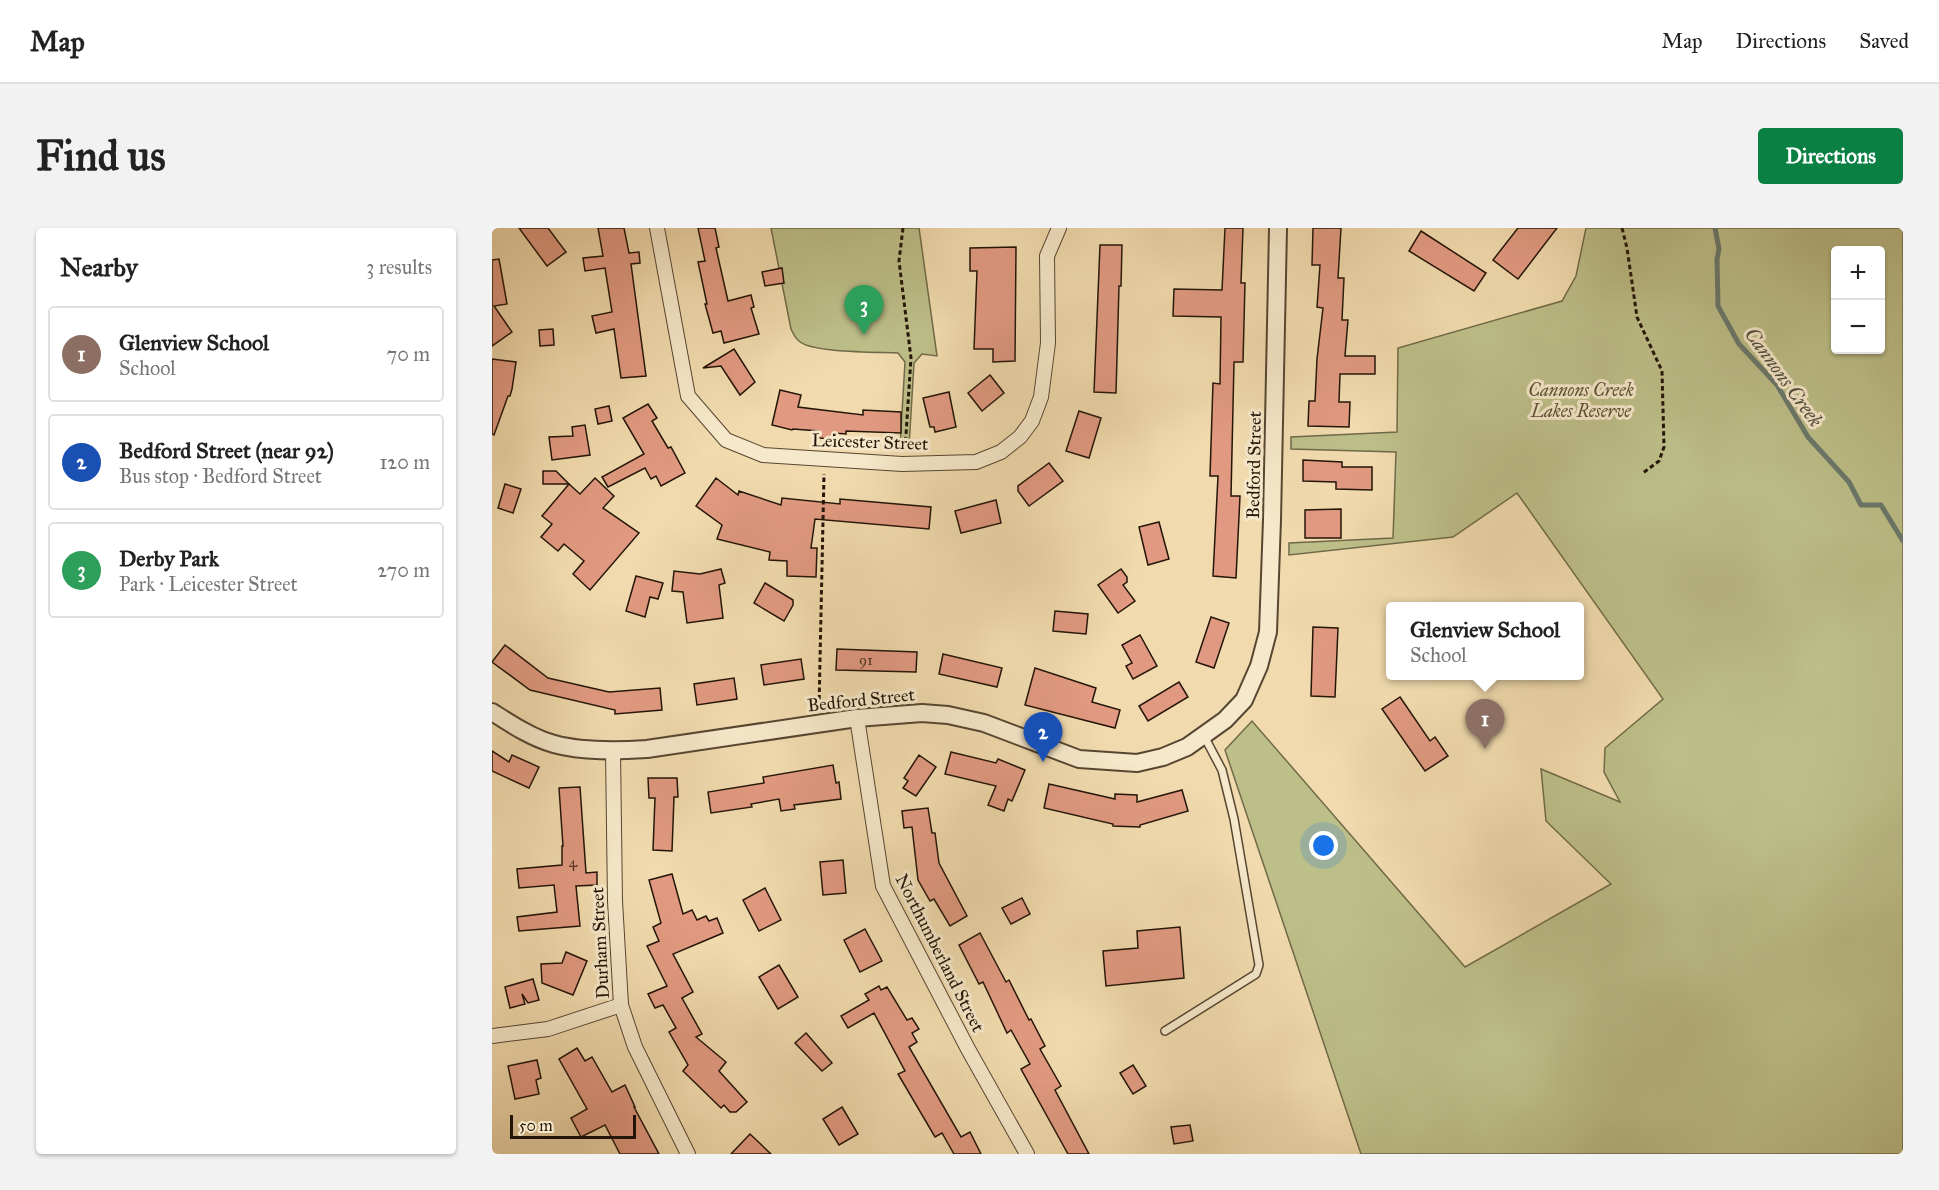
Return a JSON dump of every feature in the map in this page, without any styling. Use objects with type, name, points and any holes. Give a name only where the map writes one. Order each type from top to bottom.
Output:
[{"type":"street","name":"Leicester Street","points":[[657,228],[688,396],[726,440],[763,455],[904,464],[976,462],[1001,452],[1020,438],[1032,421],[1041,397],[1048,343],[1047,256],[1059,228]]},
{"type":"street","name":"Bedford Street","points":[[492,712],[512,725],[554,744],[613,752],[657,748],[857,718],[909,713],[948,715],[984,723],[1079,759],[1137,763],[1163,757],[1187,747],[1226,720],[1244,700],[1258,666],[1268,632],[1278,228]]},
{"type":"street","name":"Northumberland Street","points":[[857,718],[883,886],[968,1049],[1027,1154]]},
{"type":"street","name":"Durham Street","points":[[613,752],[615,901],[621,1005],[635,1047],[688,1154]]},
{"type":"street","points":[[492,1036],[548,1029],[621,1005]]},
{"type":"lane","points":[[1165,1031],[1256,974],[1259,964],[1234,819],[1222,770],[1204,736]]},
{"type":"path","points":[[903,228],[899,261],[911,358],[904,464]]},
{"type":"path","points":[[1622,228],[1637,317],[1662,371],[1664,447],[1659,461],[1643,473]]},
{"type":"path","points":[[819,724],[825,459]]},
{"type":"green space","points":[[771,228],[919,228],[937,356],[922,354],[914,363],[909,447],[900,447],[905,362],[898,353],[831,350],[806,345],[798,340],[791,329]]},
{"type":"green space","name":"Cannons Creek Lakes Reserve","points":[[1586,228],[1903,228],[1903,1154],[1361,1154],[1225,750],[1252,721],[1465,967],[1611,884],[1546,821],[1541,769],[1620,802],[1604,772],[1605,748],[1663,699],[1517,493],[1453,537],[1289,555],[1289,543],[1393,538],[1396,452],[1291,449],[1291,437],[1397,432],[1398,348],[1562,301],[1576,276]]},
{"type":"building","points":[[519,228],[548,228],[566,252],[547,266]]},
{"type":"building","points":[[598,228],[624,228],[629,253],[639,252],[640,263],[631,264],[646,376],[621,378],[614,329],[596,333],[592,316],[612,312],[605,268],[585,271],[583,258],[603,256]]},
{"type":"building","points":[[698,228],[715,228],[719,247],[716,248],[728,301],[751,295],[754,307],[751,308],[759,334],[724,343],[721,331],[713,333],[705,304],[707,304],[698,262],[705,261]]},
{"type":"building","points":[[1225,228],[1243,228],[1241,283],[1245,283],[1243,362],[1234,362],[1231,496],[1240,496],[1236,578],[1213,576],[1218,476],[1210,476],[1213,383],[1220,384],[1221,317],[1173,316],[1174,289],[1222,290]]},
{"type":"building","points":[[1313,228],[1341,228],[1338,278],[1344,278],[1342,320],[1348,320],[1345,356],[1375,356],[1375,374],[1340,374],[1339,402],[1350,402],[1349,427],[1308,426],[1309,401],[1315,401],[1323,308],[1317,307],[1320,265],[1312,265]]},
{"type":"building","points":[[1518,228],[1557,228],[1518,279],[1493,260]]},
{"type":"building","points":[[1421,231],[1486,273],[1474,291],[1409,251]]},
{"type":"building","points":[[1100,245],[1122,245],[1116,393],[1094,392]]},
{"type":"building","points":[[1016,247],[1015,361],[993,362],[993,349],[974,349],[977,271],[970,271],[970,248]]},
{"type":"building","points":[[499,259],[507,304],[494,306],[512,332],[492,346],[492,260]]},
{"type":"building","points":[[782,268],[784,283],[765,286],[762,272]]},
{"type":"building","points":[[553,329],[554,345],[540,346],[539,330]]},
{"type":"building","points":[[734,349],[755,382],[740,395],[721,366],[703,368]]},
{"type":"building","points":[[492,359],[516,362],[510,396],[508,396],[494,435],[492,434]]},
{"type":"building","points":[[990,375],[1004,393],[982,411],[968,393]]},
{"type":"building","points":[[780,390],[801,395],[798,407],[863,415],[863,410],[901,412],[901,433],[846,431],[846,434],[834,433],[833,439],[819,438],[819,431],[792,430],[772,425]]},
{"type":"building","points":[[949,392],[956,427],[935,432],[934,427],[930,427],[923,398]]},
{"type":"building","points":[[648,404],[657,418],[652,421],[668,448],[671,447],[685,473],[661,486],[656,476],[651,479],[645,468],[608,487],[602,477],[644,454],[623,418]]},
{"type":"building","points":[[609,406],[612,421],[598,424],[595,409]]},
{"type":"building","points":[[1079,411],[1101,418],[1089,458],[1066,451]]},
{"type":"building","points":[[585,425],[590,455],[552,460],[549,437],[573,436],[572,427]]},
{"type":"building","points":[[1303,460],[1342,462],[1342,467],[1372,467],[1372,490],[1336,489],[1336,482],[1303,481]]},
{"type":"building","points":[[1049,463],[1063,481],[1029,506],[1018,491],[1018,486]]},
{"type":"building","points":[[543,471],[556,471],[569,484],[543,484]]},
{"type":"building","points":[[595,478],[614,496],[603,508],[639,533],[590,590],[573,574],[584,561],[564,544],[558,551],[541,537],[552,524],[542,516],[569,484],[580,494]]},
{"type":"building","points":[[716,478],[738,495],[739,491],[781,505],[782,498],[840,504],[840,499],[931,507],[929,529],[815,519],[811,548],[817,548],[816,577],[787,576],[787,561],[769,560],[770,552],[717,539],[722,525],[696,506]]},
{"type":"building","points":[[505,484],[521,489],[513,513],[498,508]]},
{"type":"building","points":[[996,500],[1001,523],[961,533],[955,511]]},
{"type":"building","points":[[1341,509],[1341,538],[1305,538],[1305,510]]},
{"type":"building","points":[[1159,522],[1169,559],[1148,565],[1139,527]]},
{"type":"building","points":[[721,569],[725,583],[719,585],[723,618],[687,623],[683,592],[672,591],[674,571],[700,574]]},
{"type":"building","points":[[1121,569],[1127,577],[1127,582],[1123,585],[1135,601],[1118,613],[1098,585]]},
{"type":"building","points":[[636,576],[663,583],[658,599],[650,597],[645,617],[626,611]]},
{"type":"building","points":[[765,583],[793,600],[793,605],[784,621],[754,603]]},
{"type":"building","points":[[1055,611],[1088,614],[1086,634],[1053,631]]},
{"type":"building","points":[[1211,617],[1229,623],[1214,668],[1196,662]]},
{"type":"building","points":[[1313,627],[1338,628],[1335,697],[1311,696]]},
{"type":"building","points":[[1140,635],[1157,666],[1133,679],[1126,666],[1132,663],[1122,645]]},
{"type":"building","points":[[505,645],[548,678],[609,692],[660,688],[662,710],[615,714],[615,710],[530,690],[492,662]]},
{"type":"building","points":[[837,649],[917,652],[916,672],[836,670]]},
{"type":"building","points":[[943,654],[1002,668],[997,687],[939,674]]},
{"type":"building","points":[[801,659],[804,679],[764,685],[761,665]]},
{"type":"building","points":[[1035,668],[1096,688],[1092,702],[1120,710],[1115,728],[1025,705]]},
{"type":"building","points":[[734,678],[737,699],[697,705],[694,684]]},
{"type":"building","points":[[1179,682],[1188,697],[1148,721],[1139,706]]},
{"type":"building","points":[[1400,697],[1430,741],[1435,737],[1448,756],[1425,771],[1382,709]]},
{"type":"building","points":[[492,751],[509,762],[512,755],[539,767],[529,788],[492,771]]},
{"type":"building","points":[[951,752],[996,763],[998,759],[1025,770],[1012,801],[1008,799],[1004,811],[988,805],[996,786],[945,774]]},
{"type":"building","points":[[919,755],[936,767],[916,796],[903,788],[908,781],[904,778]]},
{"type":"building","points":[[833,765],[836,783],[839,782],[841,799],[794,805],[795,809],[781,811],[779,799],[751,804],[752,807],[711,813],[708,792],[764,783],[763,777]]},
{"type":"building","points":[[648,778],[677,778],[678,797],[674,797],[672,851],[653,850],[655,798],[649,798]]},
{"type":"building","points":[[1049,784],[1115,799],[1115,794],[1137,795],[1137,802],[1182,790],[1188,811],[1140,825],[1140,827],[1113,826],[1113,824],[1044,808]]},
{"type":"building","points":[[580,787],[586,873],[597,872],[597,885],[576,886],[580,926],[519,931],[517,917],[557,912],[554,885],[519,888],[517,869],[562,865],[559,788]]},
{"type":"building","points":[[928,808],[932,833],[935,833],[939,863],[967,916],[950,926],[934,899],[930,901],[918,880],[912,827],[904,828],[902,811]]},
{"type":"building","points":[[843,860],[846,893],[823,895],[820,862]]},
{"type":"building","points":[[672,874],[683,914],[692,910],[697,920],[706,916],[709,921],[717,918],[723,933],[673,954],[693,992],[682,998],[702,1034],[696,1037],[726,1062],[719,1071],[747,1102],[736,1112],[730,1112],[724,1105],[721,1108],[683,1071],[688,1065],[669,1032],[676,1028],[663,1005],[655,1008],[648,994],[667,986],[647,946],[659,941],[653,927],[661,923],[649,880]]},
{"type":"building","points":[[765,888],[781,920],[759,931],[743,900]]},
{"type":"building","points":[[1022,898],[1030,914],[1011,924],[1002,908]]},
{"type":"building","points":[[1180,927],[1184,978],[1106,986],[1103,951],[1138,948],[1137,931]]},
{"type":"building","points":[[865,929],[882,961],[860,972],[844,940]]},
{"type":"building","points":[[980,933],[1006,982],[1009,980],[1045,1046],[1040,1049],[1061,1086],[1055,1090],[1089,1154],[1068,1154],[1021,1069],[1030,1064],[1011,1030],[1007,1033],[983,982],[979,984],[959,945]]},
{"type":"building","points":[[566,952],[587,961],[573,995],[542,983],[541,964],[562,963]]},
{"type":"building","points":[[779,965],[798,997],[778,1009],[759,977]]},
{"type":"building","points":[[533,979],[539,1000],[528,1003],[522,994],[525,1004],[510,1008],[505,987]]},
{"type":"building","points":[[879,986],[881,990],[887,987],[907,1020],[912,1018],[919,1029],[912,1033],[917,1042],[909,1047],[961,1137],[970,1132],[981,1154],[954,1154],[942,1133],[935,1137],[898,1074],[905,1071],[874,1013],[848,1028],[841,1016],[869,1000],[865,994]]},
{"type":"building","points":[[806,1033],[832,1063],[822,1071],[795,1043]]},
{"type":"building","points":[[577,1048],[585,1061],[592,1057],[612,1092],[625,1085],[659,1154],[620,1154],[605,1125],[581,1137],[571,1118],[587,1109],[559,1059]]},
{"type":"building","points":[[537,1060],[541,1078],[536,1080],[539,1094],[515,1099],[508,1066]]},
{"type":"building","points":[[1133,1065],[1146,1086],[1133,1094],[1120,1073]]},
{"type":"building","points":[[842,1107],[858,1134],[839,1145],[823,1119]]},
{"type":"building","points":[[1190,1125],[1193,1141],[1174,1144],[1171,1127]]},
{"type":"building","points":[[750,1134],[771,1154],[731,1154]]},
{"type":"waterway","name":"Cannons Creek","points":[[1715,228],[1719,249],[1717,259],[1718,306],[1739,344],[1777,385],[1808,437],[1849,482],[1861,505],[1881,505],[1903,541]]},
{"type":"place","name":"Derby Park","points":[[864,335]]},
{"type":"place","name":"Glenview School","points":[[1485,749]]},
{"type":"place","name":"Bedford Street (near 92)","points":[[1043,762]]}]
